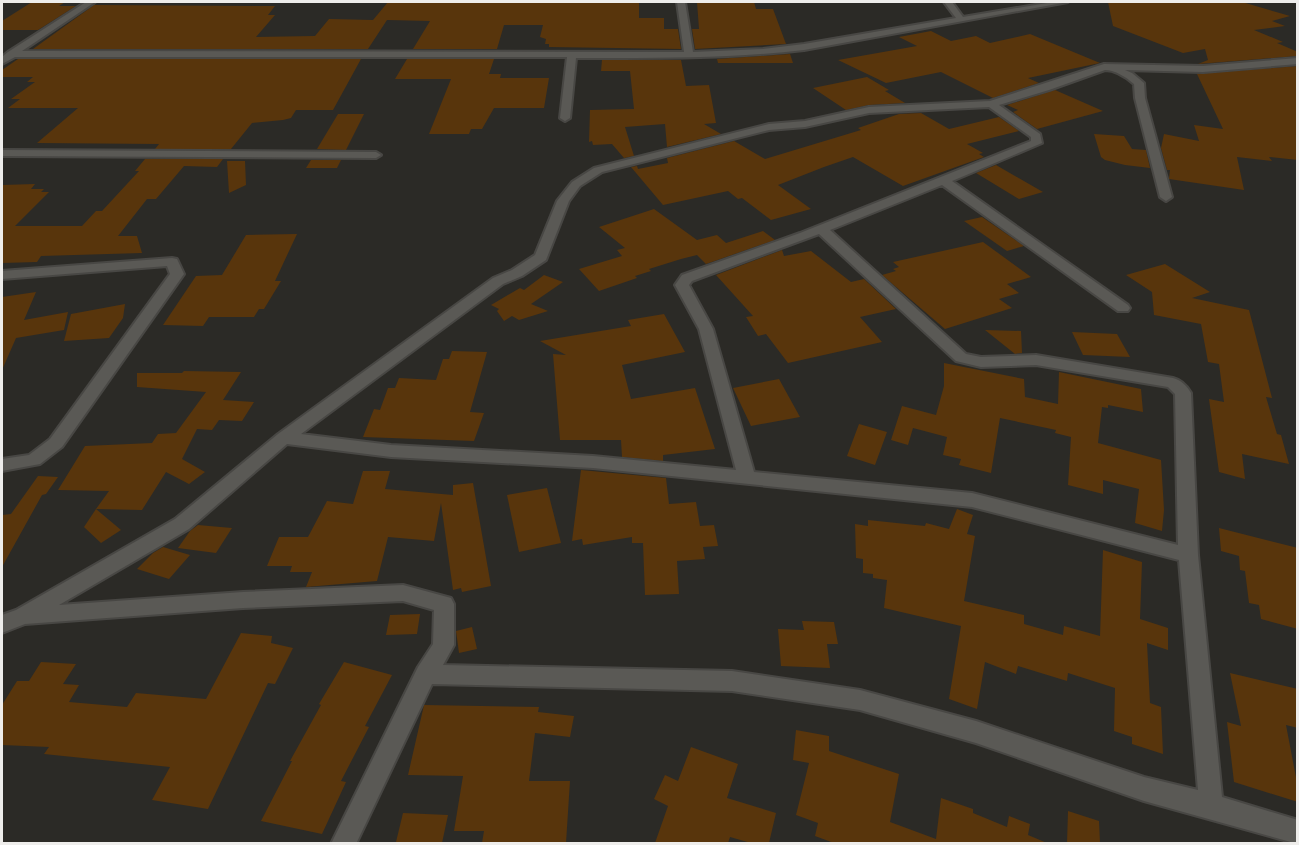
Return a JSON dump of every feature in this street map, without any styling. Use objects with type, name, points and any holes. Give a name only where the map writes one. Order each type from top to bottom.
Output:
[{"type":"street","points":[[2,61],[91,2]]},
{"type":"street","points":[[681,2],[689,55]]},
{"type":"street","points":[[948,2],[962,20]]},
{"type":"street","points":[[11,54],[689,55],[763,52],[1064,2]]},
{"type":"street","points":[[565,118],[572,54]]},
{"type":"street","points":[[2,624],[24,616],[182,524],[284,438],[498,281],[517,273],[541,257],[563,201],[576,184],[598,170],[769,128],[805,124],[869,110],[991,104],[1046,88],[1104,67],[1203,69],[1298,61]]},
{"type":"street","points":[[1104,67],[1121,71],[1139,83],[1140,98],[1166,197]]},
{"type":"street","points":[[747,477],[706,329],[682,285],[687,278],[821,229],[1037,143],[1036,136],[991,104]]},
{"type":"street","points":[[2,153],[376,155]]},
{"type":"street","points":[[944,181],[1123,308]]},
{"type":"street","points":[[821,229],[961,358],[981,362],[1036,360],[1173,383],[1183,393],[1188,555],[1210,806]]},
{"type":"street","points":[[2,275],[172,262],[177,274],[146,321],[56,443],[34,460],[2,465]]},
{"type":"street","points":[[284,438],[390,451],[593,462],[972,500],[1188,555]]},
{"type":"street","points":[[24,616],[243,600],[403,593],[444,604],[443,645],[426,674],[343,843]]},
{"type":"street","points":[[426,674],[732,681],[860,700],[976,732],[1144,789],[1298,833]]},
{"type":"building","points":[[32,2],[65,2],[59,6],[76,6],[38,30],[2,30],[2,21]]},
{"type":"building","points":[[388,2],[639,2],[639,18],[664,18],[664,29],[678,29],[681,49],[549,47],[549,44],[545,44],[546,39],[540,37],[543,25],[504,25],[497,49],[413,49],[430,21],[387,20],[368,49],[33,49],[94,5],[275,6],[268,15],[275,15],[256,37],[315,36],[329,19],[373,20]]},
{"type":"building","points":[[697,2],[754,2],[756,9],[773,9],[786,44],[695,49],[692,29],[699,29]]},
{"type":"building","points":[[1108,2],[1242,2],[1290,16],[1272,21],[1285,26],[1254,30],[1283,42],[1277,43],[1298,52],[1298,56],[1198,64],[1208,60],[1205,49],[1183,53],[1113,26]]},
{"type":"building","points":[[931,31],[951,41],[976,36],[990,43],[1030,34],[1100,63],[1028,78],[1039,83],[993,98],[941,72],[886,83],[838,60],[917,46],[899,37]]},
{"type":"building","points":[[790,54],[793,63],[718,63],[717,59]]},
{"type":"building","points":[[18,59],[361,59],[333,110],[296,110],[291,118],[252,123],[231,149],[155,149],[159,144],[37,143],[78,108],[8,108],[20,99],[11,99],[35,82],[27,82],[33,77],[2,77],[2,70]]},
{"type":"building","points":[[407,59],[494,59],[489,74],[501,74],[500,78],[549,78],[544,108],[494,108],[482,129],[471,129],[469,134],[429,134],[451,79],[395,79]]},
{"type":"building","points":[[602,60],[681,60],[686,86],[709,85],[716,123],[704,124],[721,134],[667,147],[665,124],[625,127],[634,156],[624,158],[612,144],[593,145],[592,141],[589,142],[590,110],[634,109],[630,71],[601,71]]},
{"type":"building","points":[[1298,66],[1298,160],[1269,157],[1272,161],[1237,157],[1244,190],[1169,179],[1170,170],[1167,170],[1161,148],[1164,134],[1199,141],[1194,125],[1223,129],[1197,74]]},
{"type":"building","points":[[867,77],[905,103],[869,105],[846,110],[813,88]]},
{"type":"building","points":[[1055,90],[1103,111],[1037,129],[1013,112],[1018,110],[1007,105]]},
{"type":"building","points":[[921,113],[949,129],[999,117],[1019,131],[967,144],[983,153],[979,154],[984,157],[903,186],[853,157],[824,167],[778,185],[811,209],[771,220],[742,198],[738,199],[728,191],[663,205],[631,167],[637,166],[638,169],[668,163],[667,158],[734,141],[765,159],[861,130],[858,128],[899,114]]},
{"type":"building","points":[[338,114],[364,114],[346,150],[317,149]]},
{"type":"building","points":[[1094,134],[1124,136],[1132,149],[1146,150],[1150,168],[1105,160],[1101,157]]},
{"type":"building","points":[[145,159],[223,159],[217,167],[184,166],[156,199],[147,199],[118,236],[137,236],[142,253],[41,256],[37,262],[2,263],[2,185],[35,184],[31,189],[44,189],[41,192],[49,192],[15,226],[82,226],[96,211],[102,211],[139,171],[135,171]]},
{"type":"building","points":[[311,160],[341,160],[337,168],[306,168]]},
{"type":"building","points":[[227,161],[245,161],[246,185],[229,193]]},
{"type":"building","points":[[996,165],[1043,192],[1019,199],[976,173]]},
{"type":"building","points":[[654,209],[697,240],[717,235],[726,243],[763,231],[775,240],[706,264],[697,255],[681,259],[649,269],[651,271],[635,276],[637,278],[599,291],[579,269],[622,256],[617,250],[625,248],[599,227]]},
{"type":"building","points":[[982,217],[1024,246],[1007,251],[964,221]]},
{"type":"building","points":[[297,234],[275,281],[281,281],[264,309],[259,309],[254,317],[209,317],[203,326],[163,325],[196,276],[222,275],[246,235]]},
{"type":"building","points":[[983,242],[1031,277],[1007,284],[1019,293],[999,299],[1012,308],[945,329],[882,275],[896,271],[893,269],[899,267],[893,262]]},
{"type":"building","points":[[782,250],[784,256],[811,251],[851,282],[864,279],[896,309],[860,317],[882,342],[788,363],[766,334],[758,336],[746,317],[753,316],[716,275]]},
{"type":"building","points":[[1165,264],[1210,292],[1192,298],[1249,310],[1272,398],[1266,397],[1277,434],[1281,435],[1289,464],[1242,454],[1245,479],[1219,472],[1209,399],[1224,402],[1219,364],[1208,362],[1201,324],[1154,315],[1152,292],[1126,275]]},
{"type":"building","points":[[544,275],[563,282],[531,304],[548,311],[519,320],[512,316],[504,321],[497,311],[499,309],[491,305],[520,288],[524,290]]},
{"type":"building","points":[[36,292],[24,320],[68,312],[64,330],[16,338],[2,370],[2,297]]},
{"type":"building","points":[[125,304],[123,318],[109,338],[64,341],[71,314]]},
{"type":"building","points":[[664,314],[685,352],[622,365],[631,399],[695,388],[715,449],[663,455],[663,461],[622,457],[621,440],[560,440],[553,354],[566,355],[540,341],[631,326],[628,320]]},
{"type":"building","points":[[985,330],[1021,331],[1022,353],[1015,354]]},
{"type":"building","points":[[1072,332],[1117,334],[1130,357],[1083,355]]},
{"type":"building","points":[[452,351],[487,352],[470,412],[484,413],[474,441],[363,437],[374,409],[380,410],[388,388],[395,388],[399,378],[436,380],[443,359],[449,359]]},
{"type":"building","points":[[944,363],[1024,379],[1025,397],[1058,404],[1059,372],[1141,389],[1143,412],[1108,405],[1108,408],[1102,407],[1098,443],[1161,460],[1164,510],[1162,531],[1135,523],[1139,489],[1103,480],[1103,494],[1068,485],[1071,437],[1055,433],[1056,430],[1000,418],[991,473],[959,465],[961,459],[943,455],[947,437],[913,428],[908,445],[891,440],[902,406],[936,415],[944,386]]},
{"type":"building","points":[[184,371],[241,372],[223,400],[254,402],[242,421],[219,420],[212,430],[197,429],[182,459],[205,472],[189,484],[166,472],[142,510],[96,509],[109,491],[58,490],[85,446],[152,443],[158,434],[176,433],[206,392],[137,387],[137,373],[182,373]]},
{"type":"building","points":[[779,379],[800,417],[751,426],[733,388]]},
{"type":"building","points":[[859,424],[887,432],[875,465],[847,456]]},
{"type":"building","points":[[581,470],[666,478],[669,504],[696,502],[700,526],[714,525],[718,546],[703,547],[705,559],[677,561],[679,594],[645,595],[643,543],[632,543],[632,537],[583,545],[582,539],[572,541]]},
{"type":"building","points":[[363,471],[390,471],[385,489],[453,495],[453,485],[473,483],[491,586],[462,592],[461,588],[453,590],[441,503],[434,541],[388,537],[377,581],[306,587],[312,572],[290,572],[292,566],[267,566],[279,537],[308,537],[327,501],[353,504]]},
{"type":"building","points":[[38,476],[58,477],[46,494],[42,495],[2,567],[2,515],[11,514]]},
{"type":"building","points":[[547,488],[561,543],[519,552],[507,495]]},
{"type":"building","points":[[96,509],[121,530],[101,543],[84,527]]},
{"type":"building","points":[[957,509],[973,515],[967,534],[975,536],[964,601],[1024,615],[1024,624],[1063,635],[1064,626],[1100,636],[1103,550],[1142,562],[1140,619],[1168,628],[1168,650],[1147,643],[1150,703],[1161,707],[1163,754],[1132,744],[1132,737],[1114,731],[1115,688],[1068,673],[1067,681],[1018,666],[1016,674],[985,662],[977,709],[949,699],[961,626],[884,608],[887,580],[873,578],[873,574],[863,573],[863,559],[856,558],[855,524],[868,526],[868,520],[925,526],[926,523],[949,529]]},
{"type":"building","points":[[198,525],[232,528],[216,553],[178,548],[190,531]]},
{"type":"building","points":[[1219,528],[1298,548],[1298,629],[1261,619],[1259,605],[1249,603],[1245,571],[1240,570],[1239,556],[1221,551]]},
{"type":"building","points":[[163,547],[190,555],[169,579],[137,569],[153,553]]},
{"type":"building","points":[[420,614],[417,634],[386,635],[390,615]]},
{"type":"building","points":[[802,621],[834,622],[838,644],[827,644],[830,668],[781,666],[778,629],[804,630]]},
{"type":"building","points":[[472,627],[477,649],[459,653],[456,631]]},
{"type":"building","points":[[241,633],[272,636],[271,643],[293,648],[275,684],[268,683],[208,809],[152,800],[170,767],[44,754],[49,747],[2,745],[2,705],[17,681],[29,681],[41,662],[76,664],[63,684],[79,685],[69,702],[127,707],[136,693],[206,699]]},
{"type":"building","points":[[344,662],[392,675],[365,726],[369,727],[341,781],[346,782],[322,834],[261,821],[292,761],[290,761],[321,705],[319,704]]},
{"type":"building","points":[[1230,673],[1298,689],[1298,728],[1286,725],[1298,788],[1298,802],[1234,782],[1227,722],[1241,726]]},
{"type":"building","points":[[424,705],[539,707],[538,712],[574,716],[570,737],[535,733],[529,781],[570,781],[566,843],[482,843],[484,831],[454,831],[463,776],[408,775]]},
{"type":"building","points":[[796,730],[829,736],[829,751],[899,774],[890,822],[936,839],[941,798],[973,809],[973,813],[1007,827],[1009,816],[1030,824],[1028,835],[1047,843],[834,843],[815,836],[818,823],[796,815],[809,763],[793,760]]},
{"type":"building","points":[[691,747],[738,764],[727,798],[776,813],[769,843],[751,843],[730,837],[728,843],[655,843],[668,806],[654,799],[665,775],[678,781]]},
{"type":"building","points":[[1068,811],[1099,821],[1100,843],[1067,843]]},
{"type":"building","points":[[403,813],[448,815],[442,843],[396,842]]}]
